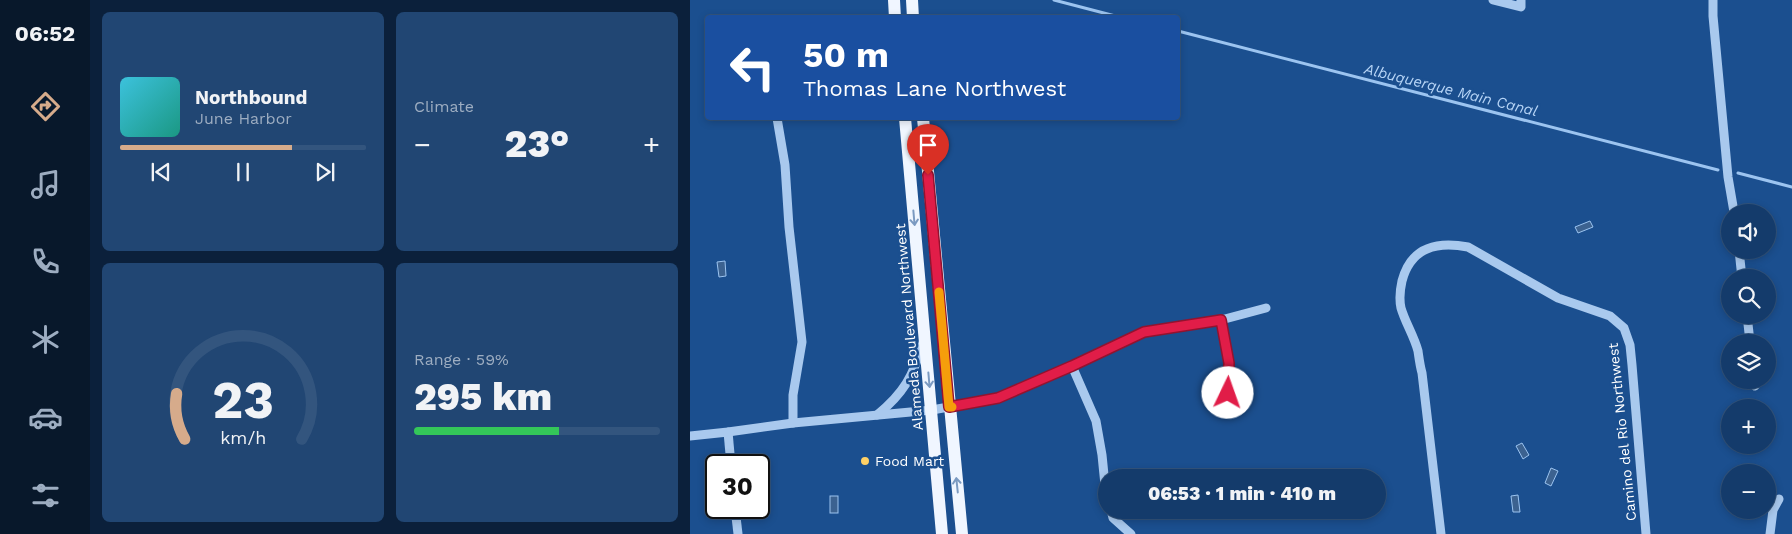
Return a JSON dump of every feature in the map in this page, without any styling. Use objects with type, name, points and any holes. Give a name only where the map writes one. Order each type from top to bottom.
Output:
[{"type":"main road","points":[[894,0],[895,15]]},
{"type":"main road","points":[[912,0],[913,15]]},
{"type":"main road","name":"Alameda Boulevard Northwest","points":[[905,120],[942,534]]},
{"type":"main road","points":[[922,120],[962,534]]},
{"type":"street","points":[[1493,0],[1521,7],[1521,0]]},
{"type":"street","points":[[1712,0],[1728,177],[1733,204]]},
{"type":"street","points":[[777,120],[785,166],[789,227],[802,342],[793,395],[793,423]]},
{"type":"street","name":"Camino del Rio Northwest","points":[[1441,534],[1418,350],[1401,307],[1400,291],[1404,273],[1422,251],[1435,246],[1452,244],[1468,247],[1558,298],[1610,316],[1624,328],[1630,345],[1646,534]]},
{"type":"street","points":[[690,436],[793,423],[932,410],[998,398],[1144,332],[1221,320],[1266,308]]},
{"type":"street","points":[[1221,320],[1229,363],[1227,408]]},
{"type":"street","points":[[876,415],[893,402],[911,377],[925,336]]},
{"type":"street","points":[[1072,366],[1096,421],[1103,469]]},
{"type":"street","points":[[728,432],[730,454]]},
{"type":"street","points":[[1770,534],[1773,510],[1779,499]]},
{"type":"street","points":[[736,519],[738,534]]},
{"type":"street","points":[[1114,519],[1131,534]]},
{"type":"water","points":[[1590,221],[1593,227],[1578,233],[1575,227]]},
{"type":"water","points":[[725,261],[726,276],[719,277],[717,262]]},
{"type":"water","points":[[1522,443],[1529,455],[1523,459],[1516,446]]},
{"type":"water","points":[[1551,468],[1558,471],[1551,486],[1545,483]]},
{"type":"water","points":[[1518,495],[1520,512],[1513,512],[1511,496]]},
{"type":"water","points":[[830,496],[838,496],[838,513],[830,513]]},
{"type":"waterway","name":"Albuquerque Main Canal","points":[[1054,0],[1112,15]]},
{"type":"waterway","name":"Albuquerque Main Canal","points":[[1180,32],[1718,170]]},
{"type":"waterway","name":"Albuquerque Main Canal","points":[[1738,173],[1792,187]]},
{"type":"slow traffic","points":[[939,292],[949,407],[952,407]]},
{"type":"place","name":"Food Mart","points":[[865,461]]},
{"type":"route","points":[[928,175],[949,407],[998,398],[1144,332],[1221,320],[1229,363],[1228,393]]}]
